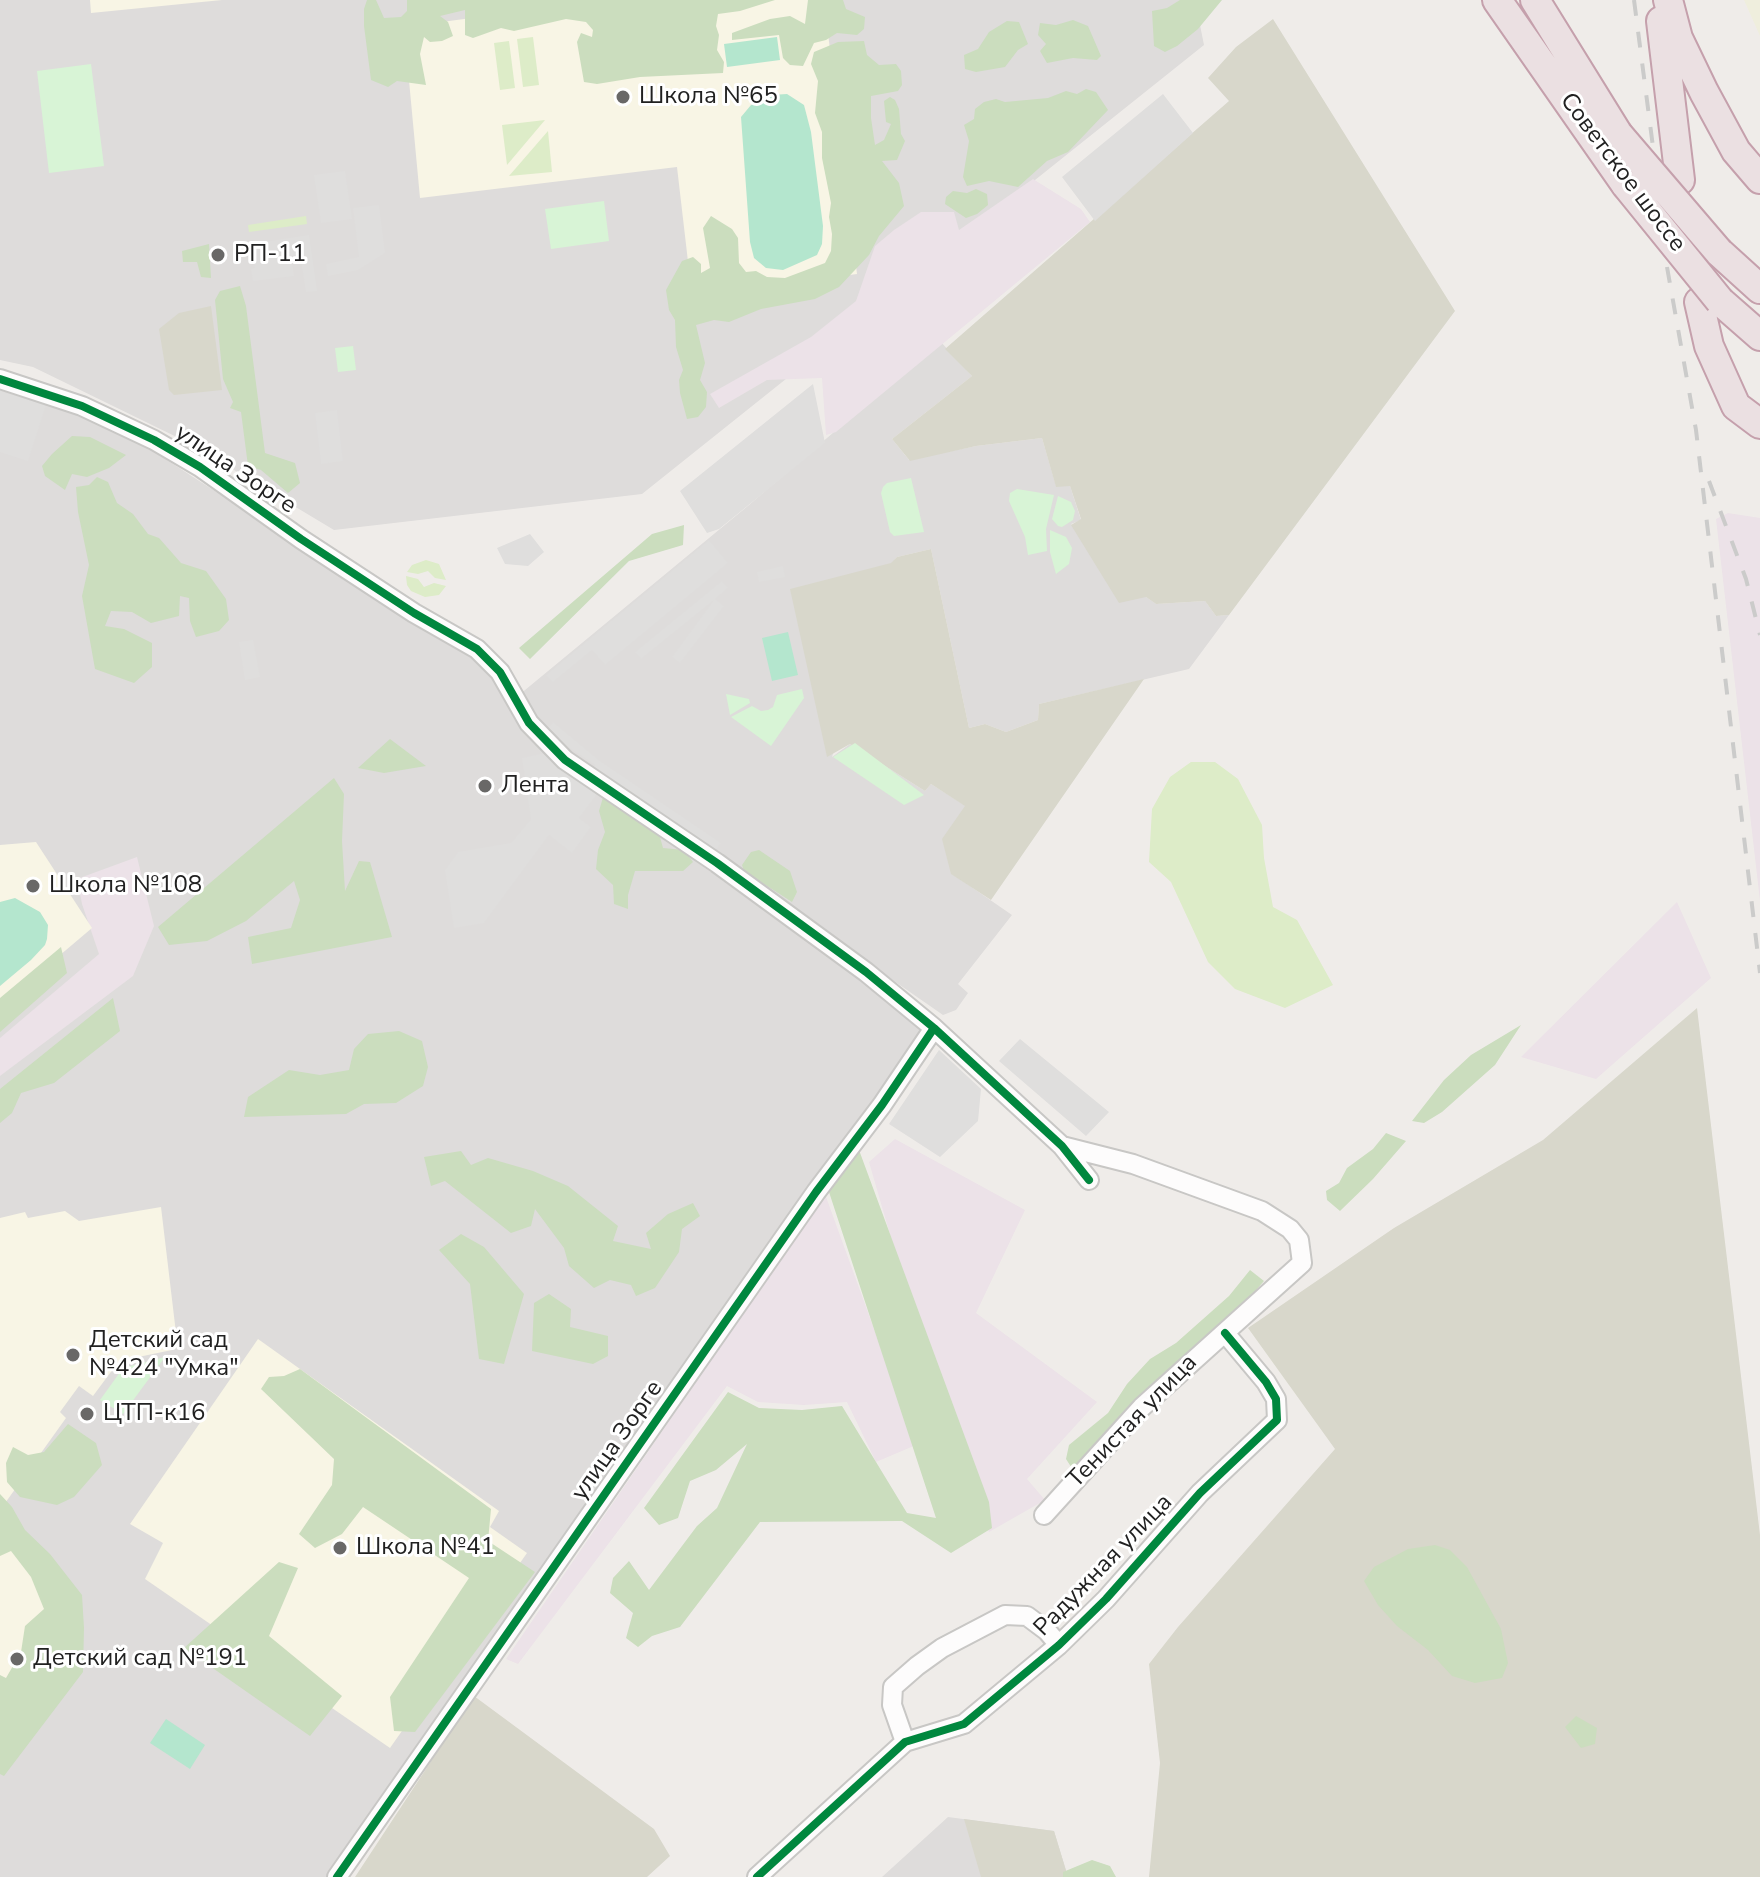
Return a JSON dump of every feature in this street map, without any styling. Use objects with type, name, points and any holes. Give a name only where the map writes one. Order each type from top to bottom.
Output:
[{"type":"highway","name":"Советское шоссе","points":[[1497,0],[1709,301],[1760,336]]},
{"type":"highway","name":"Советское шоссе","points":[[1535,0],[1618,134],[1719,252],[1760,289]]},
{"type":"highway","points":[[1658,0],[1680,180]]},
{"type":"highway","points":[[1668,0],[1678,38],[1704,92],[1736,151],[1760,179]]},
{"type":"highway","points":[[1709,301],[1709,346],[1736,406],[1760,424]]},
{"type":"street","name":"улица Зорге","points":[[0,379],[82,406],[154,440],[200,467],[414,613],[477,649],[500,672],[529,723],[565,760],[717,863],[866,972],[934,1028],[1062,1146],[1089,1180]]},
{"type":"street","name":"улица Зорге","points":[[337,1877],[934,1028]]},
{"type":"street","name":"Тенистая улица","points":[[1044,1515],[1142,1407],[1302,1263],[1299,1240],[1290,1229],[1262,1211],[1133,1164],[1062,1146]]},
{"type":"street","name":"Радужная улица","points":[[757,1877],[905,1742],[964,1724],[1059,1645],[1106,1599],[1200,1493],[1277,1420],[1276,1399],[1266,1382],[1225,1333]]},
{"type":"street","points":[[905,1742],[892,1705],[893,1687],[942,1648],[1005,1615],[1027,1616],[1059,1645]]},
{"type":"shaded area","points":[[0,0],[1195,0],[1204,45],[642,494],[334,530],[189,443],[33,367],[0,360]]},
{"type":"shaded area","points":[[90,0],[222,0],[91,13]]},
{"type":"shaded area","name":"Школа №65","points":[[607,0],[824,0],[857,274],[692,296],[677,167],[420,198],[404,27]]},
{"type":"shaded area","points":[[1273,19],[1455,311],[1229,615],[1216,616],[1205,601],[1156,604],[1146,597],[1119,603],[1071,525],[1081,519],[1070,486],[1056,487],[1042,438],[976,446],[910,461],[892,439],[972,376],[945,349],[1229,101],[1208,78],[1236,47]]},
{"type":"shaded area","points":[[1163,94],[1193,133],[1095,221],[1062,177]]},
{"type":"shaded area","points":[[345,171],[352,219],[321,223],[314,175]]},
{"type":"shaded area","points":[[1033,179],[1081,209],[1090,222],[836,432],[826,435],[822,378],[767,380],[719,408],[710,394],[811,337],[856,301],[875,246],[894,230],[921,212],[954,212],[959,230]]},
{"type":"shaded area","points":[[379,205],[385,253],[358,270],[328,276],[326,264],[359,257],[353,208]]},
{"type":"shaded area","points":[[309,235],[317,291],[306,292],[300,254],[291,256],[294,276],[253,281],[251,269],[255,268],[251,244]]},
{"type":"shaded area","points":[[211,306],[222,390],[174,395],[169,390],[159,329],[179,313]]},
{"type":"shaded area","points":[[940,341],[972,376],[892,439],[909,460],[976,446],[1042,438],[1056,486],[1070,486],[1081,520],[1071,524],[1146,597],[1156,604],[1205,601],[1216,616],[1229,615],[1189,669],[1039,704],[1038,720],[1006,732],[985,724],[969,728],[931,549],[897,557],[892,563],[832,757],[850,744],[925,791],[931,784],[966,806],[951,873],[1012,915],[958,984],[968,993],[956,1010],[943,1015],[576,760],[555,743],[519,695],[749,505]]},
{"type":"shaded area","points":[[813,384],[825,443],[719,529],[707,533],[680,491]]},
{"type":"shaded area","points":[[0,385],[42,398],[136,440],[471,657],[492,674],[519,725],[558,765],[926,1028],[334,1877],[0,1877]]},
{"type":"shaded area","points":[[0,391],[46,405],[28,461],[0,452]]},
{"type":"shaded area","points":[[337,410],[343,461],[321,464],[315,413]]},
{"type":"shaded area","points":[[1728,513],[1760,518],[1760,901],[1716,519]]},
{"type":"shaded area","points":[[530,534],[544,552],[528,566],[505,564],[497,548]]},
{"type":"shaded area","points":[[709,540],[728,563],[605,665],[592,650],[553,682],[546,675]]},
{"type":"shaded area","points":[[931,549],[969,728],[985,724],[1006,732],[1038,720],[1039,704],[1144,679],[991,900],[951,874],[942,839],[965,806],[931,784],[925,791],[850,744],[827,757],[790,589],[891,563],[897,557]]},
{"type":"shaded area","points":[[783,566],[785,577],[759,582],[757,572]]},
{"type":"shaded area","points":[[722,581],[728,588],[715,599],[724,606],[680,663],[672,657],[714,600],[641,659],[635,652]]},
{"type":"shaded area","points":[[253,640],[260,677],[245,680],[239,642]]},
{"type":"shaded area","points":[[553,722],[600,761],[721,843],[715,851],[594,768],[595,765],[548,728]]},
{"type":"shaded area","points":[[549,752],[598,793],[579,818],[591,827],[572,853],[549,835],[484,923],[454,928],[445,870],[458,852],[511,843],[531,819],[522,758]]},
{"type":"shaded area","name":"Школа №108","points":[[36,842],[92,928],[0,1006],[0,845]]},
{"type":"shaded area","points":[[137,857],[154,926],[133,976],[0,1076],[0,1038],[99,954],[77,879]]},
{"type":"shaded area","points":[[1677,902],[1711,978],[1596,1079],[1521,1057]]},
{"type":"shaded area","points":[[1697,1008],[1760,1535],[1760,1877],[1149,1877],[1160,1763],[1149,1664],[1335,1449],[1248,1328],[1394,1228],[1543,1140]]},
{"type":"shaded area","points":[[1020,1039],[1109,1112],[1086,1136],[999,1061]]},
{"type":"shaded area","points":[[939,1050],[981,1089],[978,1121],[940,1157],[889,1124]]},
{"type":"shaded area","points":[[895,1139],[1025,1210],[976,1313],[1097,1402],[1027,1479],[1045,1500],[989,1532],[927,1362],[869,1162]]},
{"type":"shaded area","points":[[825,1194],[916,1445],[876,1462],[847,1402],[804,1405],[758,1402],[727,1386],[518,1664],[506,1659]]},
{"type":"shaded area","name":"Детский сад №424 \"Умка\"","points":[[161,1207],[176,1333],[172,1350],[119,1361],[93,1396],[79,1386],[60,1412],[66,1418],[3,1506],[0,1504],[0,1218],[25,1212],[28,1218],[65,1211],[79,1221]]},
{"type":"shaded area","name":"Школа №41","points":[[258,1339],[499,1511],[490,1527],[527,1553],[390,1748],[145,1579],[163,1543],[130,1524]]},
{"type":"shaded area","name":"Детский сад №191","points":[[0,1529],[69,1608],[0,1709]]},
{"type":"shaded area","points":[[474,1696],[654,1829],[670,1856],[647,1877],[355,1877]]},
{"type":"shaded area","points":[[948,1817],[1054,1831],[1068,1877],[882,1877]]},
{"type":"shaded area","points":[[964,1819],[1054,1831],[1068,1877],[981,1877]]},
{"type":"green space","points":[[367,0],[376,0],[384,18],[401,17],[407,11],[407,0],[775,0],[718,14],[717,50],[724,62],[723,73],[640,77],[597,84],[584,82],[577,42],[581,33],[592,37],[593,30],[586,22],[566,19],[514,31],[501,28],[473,38],[465,35],[465,10],[440,16],[448,22],[453,36],[430,42],[424,37],[420,54],[426,85],[397,81],[388,87],[371,80],[364,26]]},
{"type":"green space","points":[[808,0],[843,0],[846,9],[865,17],[864,29],[857,35],[837,33],[814,43],[803,66],[790,65],[783,58],[779,35],[732,40],[732,33],[770,19],[790,16],[805,24]]},
{"type":"green space","points":[[1180,0],[1222,0],[1198,29],[1165,52],[1154,46],[1152,11],[1167,8]]},
{"type":"green space","points":[[1744,0],[1760,0],[1760,36]]},
{"type":"green space","points":[[1073,20],[1088,26],[1101,56],[1097,60],[1073,58],[1047,63],[1040,51],[1046,44],[1038,35],[1040,23],[1056,25]]},
{"type":"green space","points":[[1007,21],[1019,22],[1028,44],[1018,50],[1005,67],[976,72],[965,69],[964,55],[978,49],[989,32]]},
{"type":"green space","points":[[533,37],[539,85],[523,87],[517,39]]},
{"type":"green space","points":[[777,37],[780,60],[727,67],[724,44]]},
{"type":"green space","points":[[509,41],[515,88],[500,90],[494,43]]},
{"type":"green space","points":[[864,41],[867,55],[879,65],[896,64],[901,71],[902,85],[898,91],[871,96],[871,118],[875,145],[884,140],[891,124],[886,122],[884,101],[890,97],[895,100],[905,141],[897,160],[882,161],[899,183],[904,206],[879,236],[869,255],[839,287],[815,299],[761,309],[729,322],[714,320],[696,325],[705,363],[700,380],[707,392],[706,407],[698,417],[687,419],[680,393],[679,380],[683,370],[676,347],[675,320],[669,310],[666,290],[682,261],[693,257],[701,264],[701,273],[710,268],[703,228],[711,216],[732,229],[738,238],[739,263],[746,272],[756,271],[767,277],[785,278],[825,263],[831,251],[831,203],[822,158],[822,132],[815,113],[818,81],[811,64],[814,52],[838,42]]},
{"type":"green space","points":[[91,64],[104,166],[49,173],[37,71]]},
{"type":"green space","points":[[1086,89],[1096,92],[1108,110],[1068,152],[1047,161],[1018,187],[989,181],[967,186],[963,177],[969,141],[964,125],[974,119],[975,109],[984,102],[996,99],[1005,102],[1048,98],[1066,91],[1077,94]]},
{"type":"green space","points":[[787,94],[804,105],[811,132],[823,226],[822,244],[817,255],[783,270],[766,268],[754,258],[750,242],[741,117],[751,105],[771,95]]},
{"type":"green space","points":[[545,120],[507,165],[502,125]]},
{"type":"green space","points":[[548,131],[552,172],[509,176]]},
{"type":"green space","points":[[976,189],[987,194],[988,205],[977,214],[966,218],[945,204],[946,197],[953,191],[967,193]]},
{"type":"green space","points":[[604,201],[609,241],[551,249],[545,209]]},
{"type":"green space","points":[[306,216],[307,224],[249,232],[248,225]]},
{"type":"green space","points":[[209,244],[211,278],[201,277],[197,262],[183,262],[182,251]]},
{"type":"green space","points":[[240,286],[246,306],[265,453],[295,463],[300,483],[288,493],[261,470],[248,466],[241,412],[230,408],[233,402],[223,379],[215,300],[220,291]]},
{"type":"green space","points":[[353,346],[356,370],[338,372],[335,348]]},
{"type":"green space","points":[[72,436],[90,437],[126,455],[109,468],[87,477],[72,474],[65,490],[45,476],[42,466]]},
{"type":"green space","points":[[97,477],[108,482],[117,503],[133,514],[148,534],[159,538],[181,563],[206,571],[226,599],[229,620],[219,631],[196,637],[190,621],[189,598],[180,596],[179,616],[151,623],[132,612],[111,611],[105,626],[124,629],[152,643],[152,667],[134,683],[95,669],[82,596],[89,565],[76,487],[89,485]]},
{"type":"green space","points":[[911,478],[924,532],[894,536],[890,532],[881,493],[887,483]]},
{"type":"green space","points":[[1017,489],[1054,495],[1046,529],[1047,551],[1028,555],[1025,537],[1009,501],[1010,493]]},
{"type":"green space","points":[[1058,496],[1071,502],[1075,511],[1073,520],[1062,527],[1052,519]]},
{"type":"green space","points":[[684,525],[683,545],[629,561],[530,659],[519,648],[652,534]]},
{"type":"green space","points":[[1050,530],[1066,537],[1072,548],[1069,564],[1056,574],[1050,552]]},
{"type":"green space","points":[[426,560],[439,564],[446,580],[435,578],[428,571],[418,574],[407,572],[412,565]]},
{"type":"green space","points":[[406,576],[418,579],[424,587],[434,583],[446,586],[439,595],[425,597],[411,591]]},
{"type":"green space","points":[[788,632],[798,675],[772,681],[762,638]]},
{"type":"green space","points":[[802,689],[804,698],[771,746],[731,717],[752,706],[761,711],[768,710],[773,707],[777,695]]},
{"type":"green space","points":[[726,694],[749,699],[750,703],[730,715]]},
{"type":"green space","points":[[390,739],[426,766],[384,773],[358,768]]},
{"type":"green space","points":[[855,743],[924,795],[904,805],[833,757]]},
{"type":"green space","points":[[1191,762],[1215,762],[1238,779],[1262,825],[1264,858],[1273,907],[1297,920],[1333,985],[1285,1008],[1235,989],[1208,962],[1171,882],[1149,862],[1152,809],[1170,777]]},
{"type":"green space","points":[[334,778],[344,794],[342,841],[345,891],[359,861],[370,862],[392,937],[252,964],[248,937],[291,928],[300,900],[294,881],[246,921],[207,941],[169,945],[158,927]]},
{"type":"green space","points":[[604,794],[658,830],[663,848],[684,850],[693,862],[683,871],[635,871],[628,895],[628,909],[614,904],[613,885],[596,869],[598,850],[605,832],[599,811]]},
{"type":"green space","points":[[759,850],[790,871],[797,892],[792,902],[744,871],[742,865],[751,852]]},
{"type":"green space","points":[[15,898],[40,912],[48,925],[47,939],[31,960],[0,986],[0,902]]},
{"type":"green space","points":[[61,947],[67,973],[0,1032],[0,998]]},
{"type":"green space","points":[[113,998],[120,1031],[54,1083],[21,1093],[12,1113],[0,1123],[0,1089]]},
{"type":"green space","points":[[1521,1025],[1495,1065],[1442,1112],[1424,1123],[1412,1121],[1444,1080],[1471,1055]]},
{"type":"green space","points":[[399,1031],[422,1041],[428,1067],[423,1086],[396,1103],[364,1104],[346,1114],[244,1117],[248,1097],[289,1070],[320,1075],[349,1070],[354,1049],[368,1034]]},
{"type":"green space","points":[[1386,1133],[1406,1141],[1340,1211],[1327,1200],[1326,1191],[1339,1183],[1347,1168],[1373,1149]]},
{"type":"green space","points":[[859,1150],[989,1502],[992,1528],[951,1553],[902,1521],[760,1522],[680,1627],[652,1636],[638,1647],[626,1638],[633,1613],[610,1593],[613,1578],[629,1561],[649,1590],[697,1526],[717,1508],[747,1444],[716,1470],[690,1481],[678,1518],[659,1525],[644,1508],[728,1392],[759,1408],[802,1410],[842,1406],[907,1513],[936,1518],[829,1192]]},
{"type":"green space","points":[[461,1151],[471,1165],[488,1158],[533,1171],[568,1186],[618,1226],[613,1241],[651,1249],[646,1233],[668,1214],[693,1203],[700,1216],[682,1229],[679,1252],[655,1288],[636,1296],[631,1285],[610,1280],[594,1288],[569,1266],[564,1248],[535,1209],[531,1226],[511,1233],[445,1181],[431,1186],[424,1157]]},
{"type":"green space","points":[[461,1234],[484,1247],[524,1294],[504,1364],[479,1359],[470,1284],[439,1250]]},
{"type":"green space","points":[[1250,1270],[1264,1281],[1208,1344],[1077,1476],[1066,1459],[1069,1445],[1108,1413],[1127,1384],[1150,1359],[1176,1343],[1229,1296]]},
{"type":"green space","points":[[549,1294],[571,1309],[570,1327],[608,1336],[608,1356],[593,1364],[532,1351],[534,1303]]},
{"type":"green space","points":[[165,1357],[123,1414],[100,1400],[123,1368]]},
{"type":"green space","points":[[300,1369],[491,1509],[488,1541],[535,1572],[415,1732],[394,1731],[390,1697],[469,1578],[363,1507],[342,1534],[315,1548],[299,1534],[332,1485],[334,1459],[261,1389],[269,1377],[284,1376]]},
{"type":"green space","points":[[68,1424],[96,1443],[102,1465],[74,1497],[57,1505],[20,1497],[7,1482],[6,1463],[13,1447],[28,1455],[44,1452]]},
{"type":"green space","points":[[0,1494],[12,1507],[25,1530],[50,1554],[82,1595],[84,1628],[83,1672],[4,1776],[0,1774],[0,1675],[6,1678],[21,1652],[25,1626],[44,1609],[31,1577],[11,1551],[0,1556]]},
{"type":"green space","points":[[1435,1545],[1450,1550],[1467,1567],[1501,1629],[1508,1663],[1502,1678],[1475,1683],[1452,1676],[1428,1650],[1397,1626],[1378,1605],[1364,1581],[1374,1567],[1408,1549]]},
{"type":"green space","points":[[279,1562],[298,1568],[269,1636],[342,1696],[310,1736],[184,1648]]},
{"type":"green space","points":[[1576,1716],[1597,1728],[1595,1744],[1581,1748],[1565,1727]]},
{"type":"green space","points":[[166,1719],[205,1745],[190,1769],[150,1743]]},
{"type":"green space","points":[[1092,1860],[1110,1866],[1116,1877],[1063,1877],[1063,1872]]},
{"type":"railway","points":[[1634,0],[1653,147]]},
{"type":"railway","points":[[1667,267],[1696,430],[1760,973]]},
{"type":"railway","points":[[1709,481],[1746,579],[1760,635]]},
{"type":"cycle path","points":[[0,379],[82,406],[154,440],[200,467],[301,539],[414,613],[477,649],[500,672],[529,723],[565,760],[717,863],[866,972],[934,1028],[1062,1146],[1089,1180]]},
{"type":"cycle path","points":[[337,1877],[934,1028]]},
{"type":"cycle path","points":[[757,1877],[905,1742],[964,1724],[1059,1645],[1106,1599],[1200,1493],[1277,1420],[1276,1399],[1266,1382],[1225,1333]]},
{"type":"place","name":"Школа №65","points":[[623,97]]},
{"type":"place","name":"РП-11","points":[[218,255]]},
{"type":"place","name":"Лента","points":[[485,786]]},
{"type":"place","name":"Школа №108","points":[[33,886]]},
{"type":"place","name":"Детский сад №424 \"Умка\"","points":[[73,1355]]},
{"type":"place","name":"ЦТП-к16","points":[[87,1414]]},
{"type":"place","name":"Школа №41","points":[[340,1548]]},
{"type":"place","name":"Детский сад №191","points":[[17,1659]]}]
